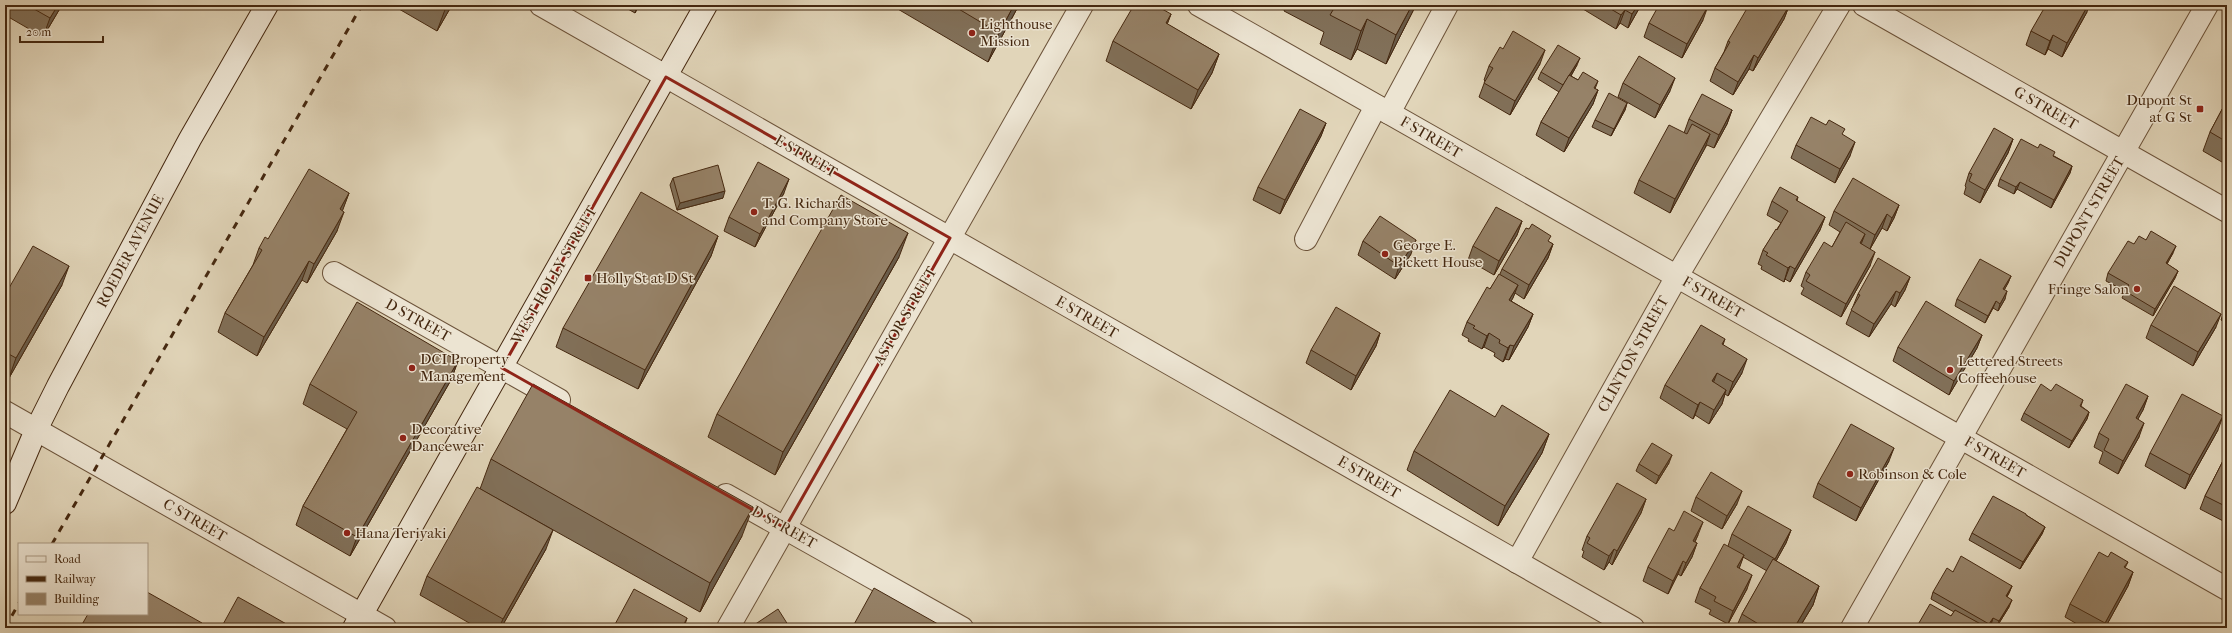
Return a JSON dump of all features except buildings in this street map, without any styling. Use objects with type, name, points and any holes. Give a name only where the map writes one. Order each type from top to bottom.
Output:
[{"type":"street","name":"ROEDER AVENUE","points":[[5,503],[36,430],[190,139],[267,5]]},
{"type":"street","name":"E STREET","points":[[541,5],[1634,628]]},
{"type":"street","name":"WEST HOLLY STREET","points":[[358,622],[706,5]]},
{"type":"street","name":"ASTOR STREET","points":[[728,628],[1082,5]]},
{"type":"street","name":"F STREET","points":[[1199,5],[2227,589]]},
{"type":"street","points":[[1306,239],[1447,5]]},
{"type":"street","name":"CLINTON STREET","points":[[1517,562],[1676,276],[1839,5]]},
{"type":"street","name":"G STREET","points":[[1864,5],[2227,211]]},
{"type":"street","name":"DUPONT STREET","points":[[1852,628],[2207,5]]},
{"type":"street","name":"D STREET","points":[[334,272],[580,412]]},
{"type":"street","name":"C STREET","points":[[5,412],[358,622],[385,628]]},
{"type":"street","name":"D STREET","points":[[710,485],[962,628]]},
{"type":"highlighted area","points":[[666,77],[950,238],[785,528],[502,368]]},
{"type":"railway","points":[[53,543],[362,5]]},
{"type":"railway","points":[[5,628],[18,605]]},
{"type":"place","name":"Lighthouse Mission","points":[[972,33]]},
{"type":"place","name":"Dupont St at G St","points":[[2200,109]]},
{"type":"place","name":"T. G. Richards and Company Store","points":[[754,212]]},
{"type":"place","name":"George E. Pickett House","points":[[1385,254]]},
{"type":"place","name":"Holly St at D St","points":[[588,278]]},
{"type":"place","name":"Fringe Salon","points":[[2137,289]]},
{"type":"place","name":"DCI Property Management","points":[[412,368]]},
{"type":"place","name":"Lettered Streets Coffeehouse","points":[[1950,370]]},
{"type":"place","name":"Decorative Dancewear","points":[[403,438]]},
{"type":"place","name":"Robinson & Cole","points":[[1850,474]]},
{"type":"place","name":"Hana Teriyaki","points":[[347,533]]}]
